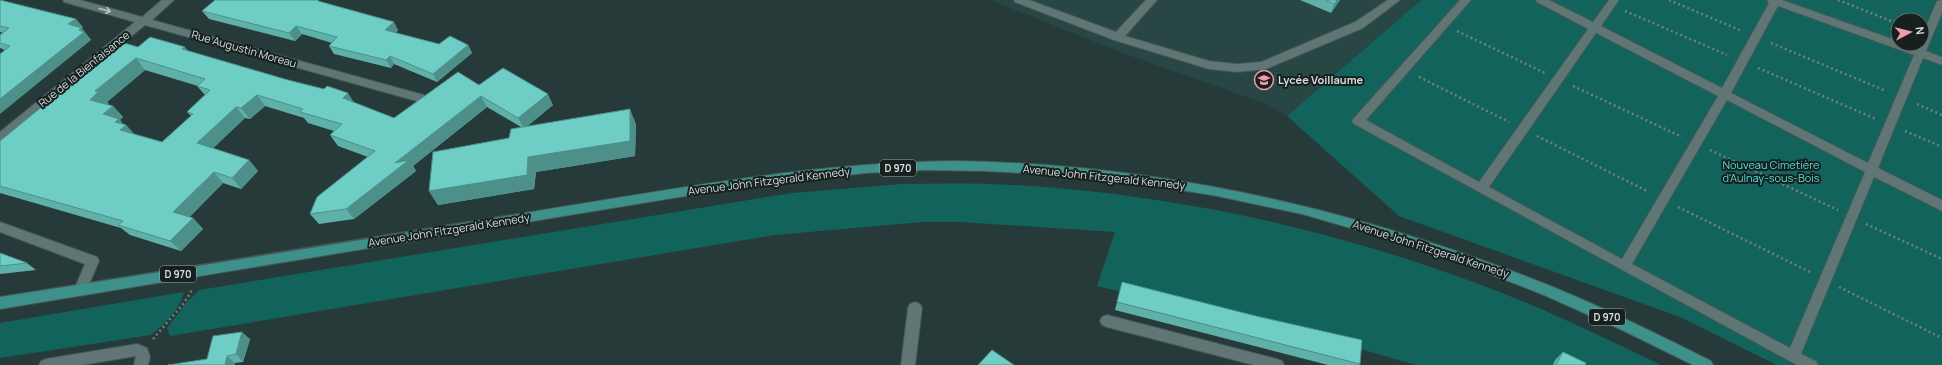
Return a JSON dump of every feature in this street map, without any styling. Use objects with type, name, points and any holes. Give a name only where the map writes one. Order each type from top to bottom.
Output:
[{"type":"main road","name":"Avenue John Fitzgerald Kennedy","points":[[0,303],[616,203],[805,174],[852,170],[946,166],[1046,169],[1146,179],[1199,187],[1274,203],[1391,234],[1506,274],[1566,298],[1706,365]]},
{"type":"street","name":"Rue Augustin Moreau","points":[[68,0],[420,98]]},
{"type":"street","name":"Rue de la Bienfaisance","points":[[0,138],[169,0]]},
{"type":"street","points":[[1019,0],[1118,37],[1209,65],[1237,68],[1262,66],[1358,25],[1395,0]]},
{"type":"street","points":[[1118,37],[1152,0]]},
{"type":"street","points":[[1466,0],[1358,121],[1481,189],[1625,265],[1793,357],[1811,365]]},
{"type":"street","points":[[1541,0],[1942,206]]},
{"type":"street","points":[[1625,265],[1724,95],[1774,0],[1942,61]]},
{"type":"street","points":[[1793,357],[1942,1]]},
{"type":"street","points":[[1481,189],[1612,2]]},
{"type":"street","points":[[0,227],[93,261],[80,290]]},
{"type":"street","points":[[908,365],[915,308]]},
{"type":"street","points":[[1107,321],[1263,363],[1277,365]]},
{"type":"street","points":[[46,365],[130,350],[141,358]]},
{"type":"path","points":[[1669,0],[1942,115]]},
{"type":"path","points":[[1838,0],[1890,21]]},
{"type":"path","points":[[1612,2],[1742,61],[1942,147]]},
{"type":"path","points":[[141,358],[184,303],[192,290]]},
{"type":"shaded area","name":"Lycée Voillaume","points":[[990,0],[1421,0],[1287,116],[1267,104],[1131,56]]},
{"type":"green space","name":"Nouveau Cimetière d'Aulnay-sous-Bois","points":[[1421,0],[1942,0],[1942,365],[1777,365],[1680,317],[1399,216],[1287,116]]},
{"type":"green space","points":[[902,184],[998,184],[1056,188],[1170,202],[1283,224],[1394,255],[1502,293],[1661,365],[1566,365],[1556,360],[1553,365],[1416,365],[1357,348],[1097,286],[1115,232],[960,222],[922,222],[775,235],[170,336],[167,328],[186,303],[199,290],[793,193]]},
{"type":"green space","points":[[184,292],[179,304],[171,316],[151,335],[0,358],[0,323]]},
{"type":"building","points":[[0,0],[76,19],[68,24],[82,28],[79,30],[84,32],[0,99],[0,54],[10,46],[0,43],[0,35],[9,28],[0,26]]},
{"type":"building","points":[[215,0],[319,0],[318,1],[394,22],[385,30],[439,44],[450,36],[468,45],[433,74],[390,56],[386,60],[329,46],[337,37],[296,26],[289,33],[202,11]]},
{"type":"building","points":[[1326,0],[1337,0],[1334,4]]},
{"type":"building","points":[[150,37],[185,47],[182,49],[288,80],[324,89],[327,86],[348,93],[343,98],[394,118],[458,72],[479,85],[503,68],[548,94],[518,118],[481,96],[395,163],[409,160],[346,209],[310,214],[317,197],[375,151],[330,135],[342,124],[300,112],[303,109],[257,95],[241,108],[236,107],[197,143],[249,160],[232,178],[214,172],[173,212],[193,218],[170,241],[118,225],[123,221],[0,186],[0,141],[121,42],[138,47]],"holes":[[[136,58],[205,79],[197,86],[210,90],[187,112],[193,114],[162,142],[120,130],[126,125],[115,122],[119,119],[103,114],[113,106],[90,100],[98,92],[95,91]]]},
{"type":"building","points":[[630,109],[630,141],[528,157],[527,175],[429,191],[433,152],[509,138],[511,129]]},
{"type":"building","points":[[0,253],[27,263],[0,266]]},
{"type":"building","points":[[1122,282],[1256,316],[1362,340],[1360,364],[1117,302]]},
{"type":"building","points":[[242,332],[236,354],[227,356],[225,365],[168,365],[207,359],[213,336]]},
{"type":"building","points":[[992,350],[1014,365],[978,365]]},
{"type":"building","points":[[1563,352],[1586,363],[1585,365],[1556,365]]},
{"type":"place","name":"Lycée Voillaume","points":[[1264,80]]}]
